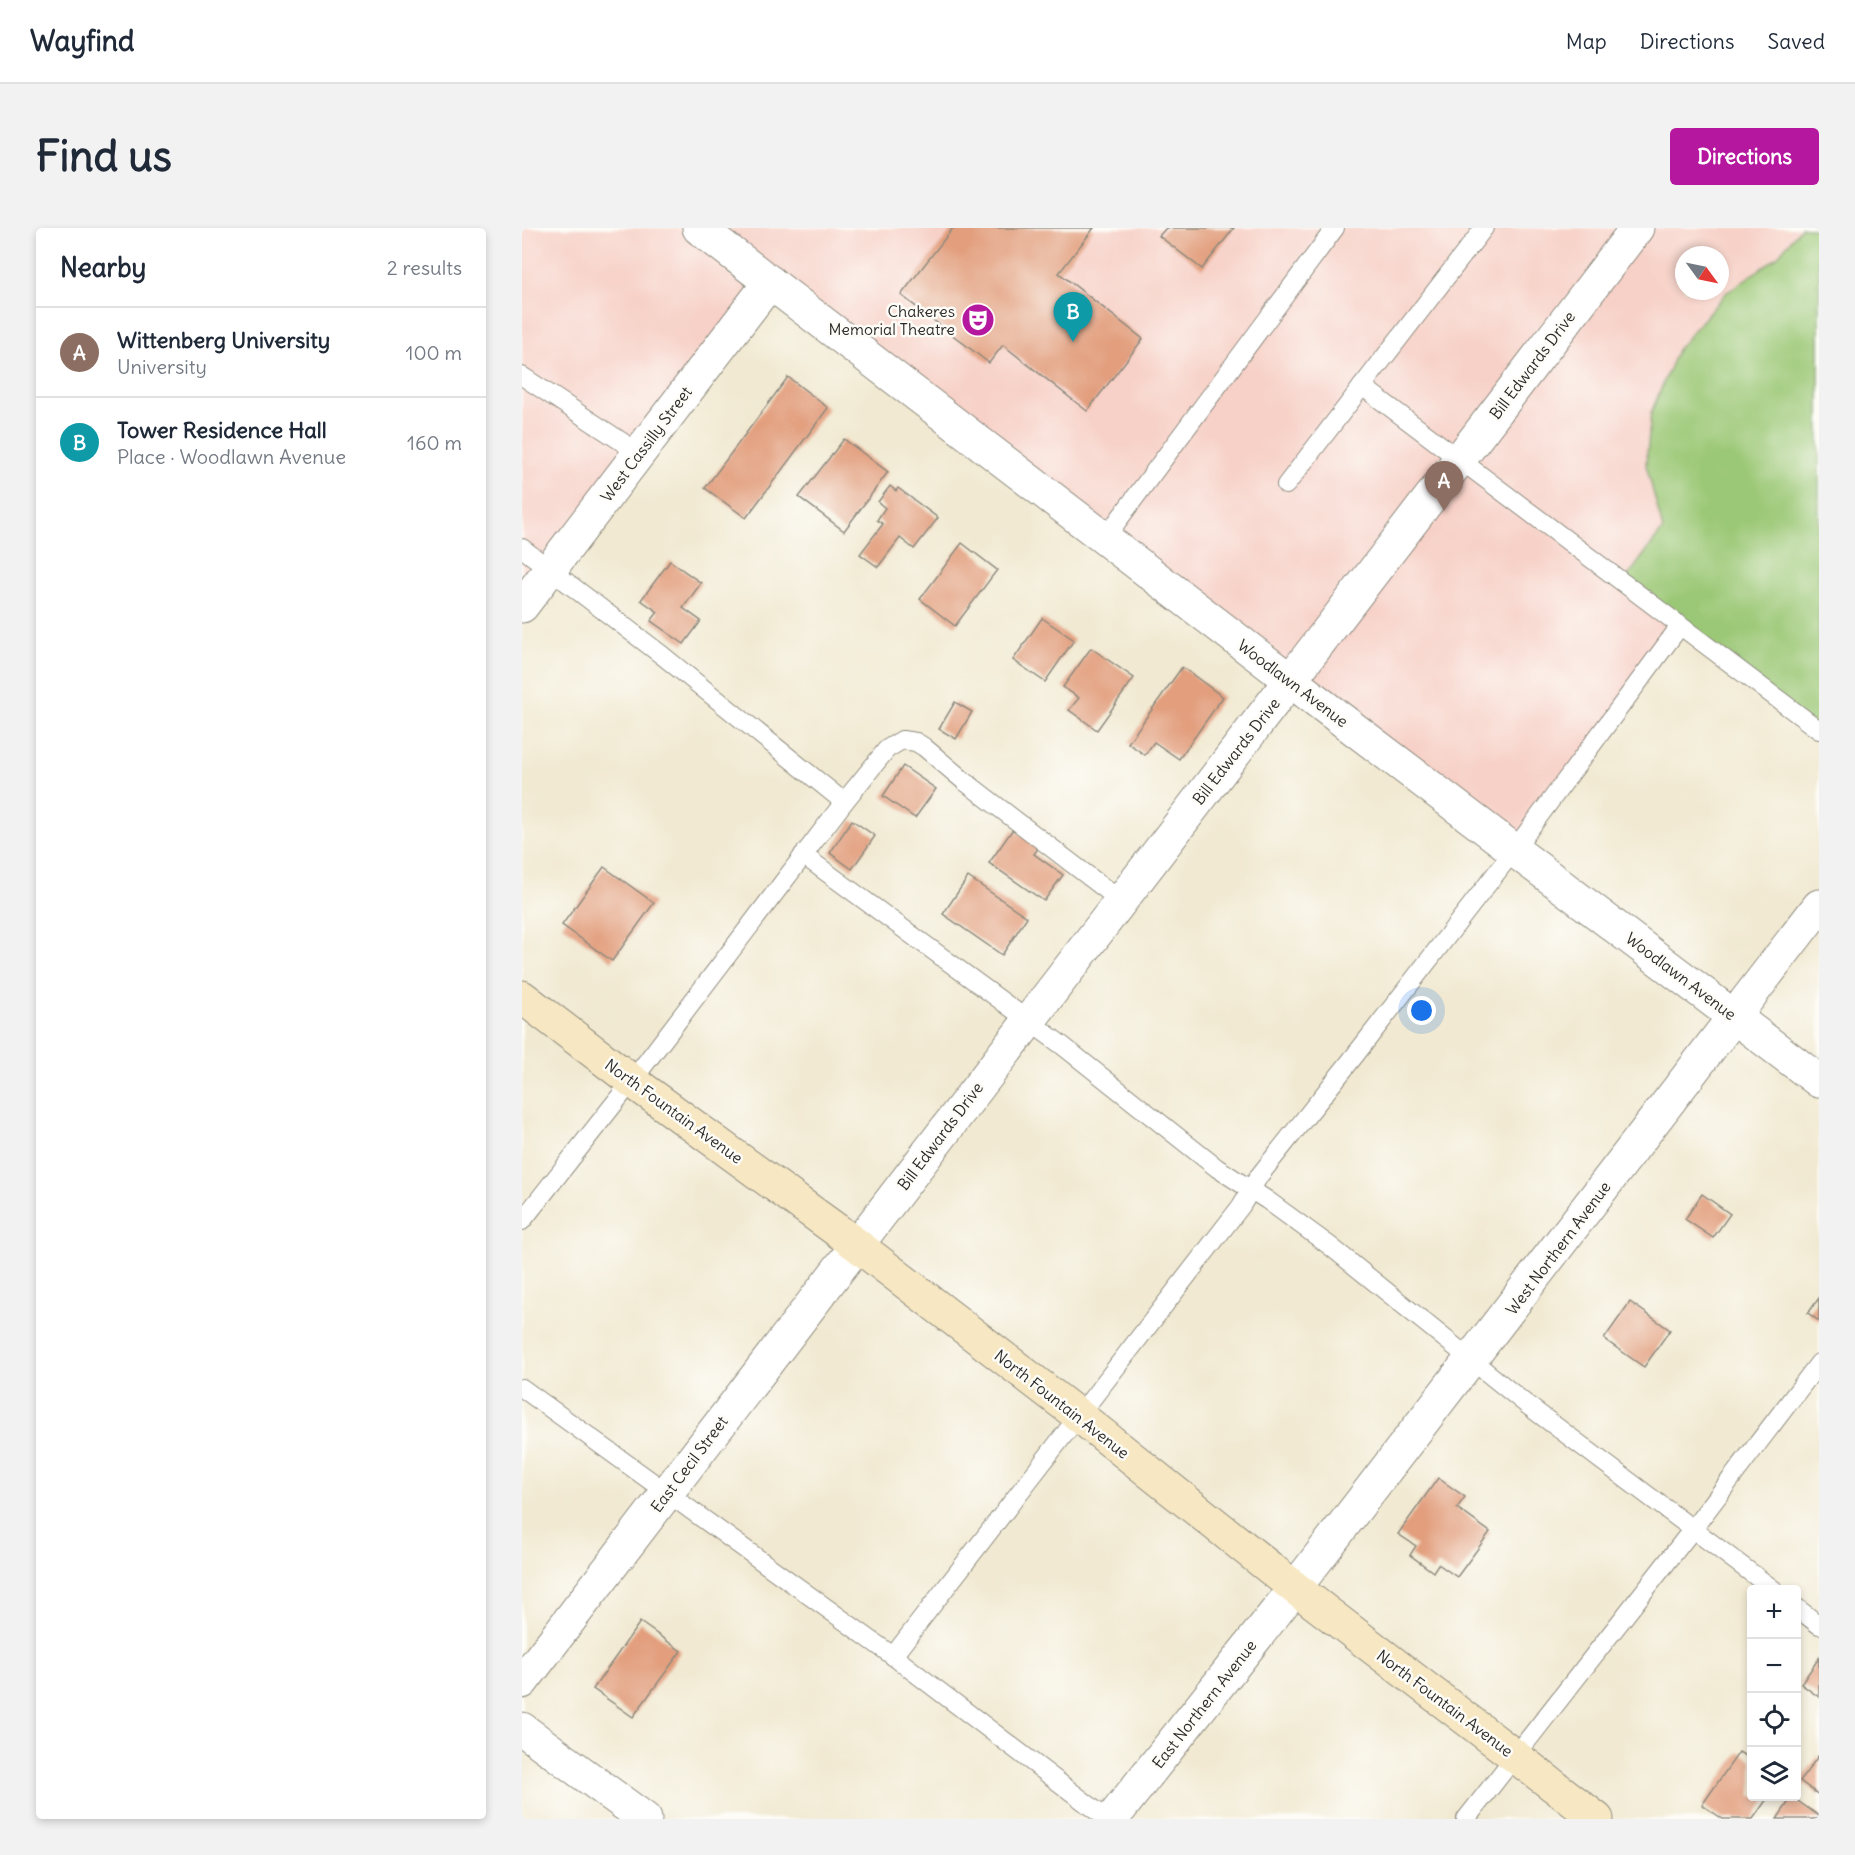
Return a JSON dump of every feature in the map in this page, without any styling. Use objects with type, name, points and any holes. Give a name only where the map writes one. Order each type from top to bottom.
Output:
[{"type":"street","name":"Woodlawn Avenue","points":[[699,228],[1819,1081]]},
{"type":"street","name":"Bill Edwards Drive","points":[[857,1245],[1637,228]]},
{"type":"street","name":"West Cassilly Street","points":[[522,606],[770,282]]},
{"type":"street","name":"West Northern Avenue","points":[[1295,1588],[1819,906]]},
{"type":"street","name":"North Fountain Avenue","points":[[522,997],[632,1081],[857,1245],[1078,1415],[1295,1588],[1597,1819]]},
{"type":"street","name":"East Cecil Street","points":[[522,1682],[857,1245]]},
{"type":"street","name":"East Northern Avenue","points":[[1112,1819],[1295,1588]]},
{"type":"street","points":[[522,1729],[645,1819]]},
{"type":"lane","points":[[1105,538],[1335,228]]},
{"type":"lane","points":[[1286,485],[1484,228]]},
{"type":"lane","points":[[522,376],[639,453]]},
{"type":"lane","points":[[1362,386],[1819,730]]},
{"type":"lane","points":[[522,548],[844,802]]},
{"type":"lane","points":[[893,1656],[1241,1206],[1259,1176],[1514,850],[1680,626]]},
{"type":"lane","points":[[522,1221],[632,1081],[802,855],[887,749],[902,740],[916,742],[1121,901]]},
{"type":"lane","points":[[802,855],[1001,1003],[1029,1020],[1217,1168],[1330,1246],[1471,1360],[1767,1585]]},
{"type":"lane","points":[[1466,1819],[1819,1364]]},
{"type":"lane","points":[[522,1388],[893,1656],[1107,1819]]},
{"type":"lane","points":[[1801,1610],[1819,1625]]},
{"type":"shaded area","points":[[522,228],[1819,228],[1680,626],[1514,850],[770,282],[522,606]]},
{"type":"green space","points":[[1801,228],[1819,228],[1819,730],[1623,583],[1663,529],[1646,465],[1651,413],[1677,350],[1720,300],[1729,300],[1729,291],[1776,258]]},
{"type":"building","points":[[953,228],[1094,228],[1059,273],[1143,339],[1087,411],[1003,345],[989,363],[901,295]]},
{"type":"building","points":[[1166,228],[1234,228],[1202,269],[1159,236]]},
{"type":"building","points":[[788,377],[828,408],[746,518],[705,488]]},
{"type":"building","points":[[844,439],[888,472],[844,531],[799,497]]},
{"type":"building","points":[[890,486],[896,491],[898,488],[938,518],[914,549],[900,538],[878,567],[860,554],[883,524],[877,520],[885,508],[878,502]]},
{"type":"building","points":[[962,543],[997,570],[955,626],[920,599]]},
{"type":"building","points":[[670,561],[701,583],[683,608],[701,621],[684,644],[651,621],[658,612],[641,600]]},
{"type":"building","points":[[1042,618],[1074,640],[1045,682],[1013,660]]},
{"type":"building","points":[[1091,648],[1134,678],[1097,730],[1069,710],[1079,698],[1063,687]]},
{"type":"building","points":[[1182,667],[1223,697],[1179,759],[1154,742],[1145,755],[1128,743]]},
{"type":"building","points":[[955,702],[972,712],[956,739],[939,729]]},
{"type":"building","points":[[903,766],[936,789],[915,818],[883,796]]},
{"type":"building","points":[[852,820],[875,836],[852,869],[830,853]]},
{"type":"building","points":[[1013,829],[1039,847],[1034,854],[1063,875],[1044,901],[989,863]]},
{"type":"building","points":[[604,867],[654,903],[612,961],[562,925]]},
{"type":"building","points":[[968,877],[1027,917],[1002,955],[943,914]]},
{"type":"building","points":[[1702,1194],[1730,1214],[1713,1238],[1685,1219]]},
{"type":"building","points":[[1819,1298],[1819,1321],[1808,1313]]},
{"type":"building","points":[[1630,1302],[1670,1330],[1644,1367],[1604,1339]]},
{"type":"building","points":[[1438,1478],[1465,1497],[1457,1508],[1490,1532],[1457,1577],[1438,1564],[1433,1572],[1410,1555],[1416,1546],[1398,1534]]},
{"type":"building","points":[[640,1622],[681,1651],[633,1717],[593,1689]]},
{"type":"building","points":[[1819,1658],[1819,1697],[1801,1684]]},
{"type":"building","points":[[1739,1752],[1747,1757],[1747,1801],[1766,1801],[1753,1819],[1723,1819],[1702,1805]]},
{"type":"building","points":[[1819,1755],[1819,1795],[1801,1780]]},
{"type":"building","points":[[1789,1801],[1798,1801],[1819,1816],[1819,1819],[1777,1819]]},
{"type":"place","name":"Chakeres Memorial Theatre","points":[[978,320]]},
{"type":"place","name":"Tower Residence Hall","points":[[1073,342]]},
{"type":"place","name":"Wittenberg University","points":[[1444,511]]}]
